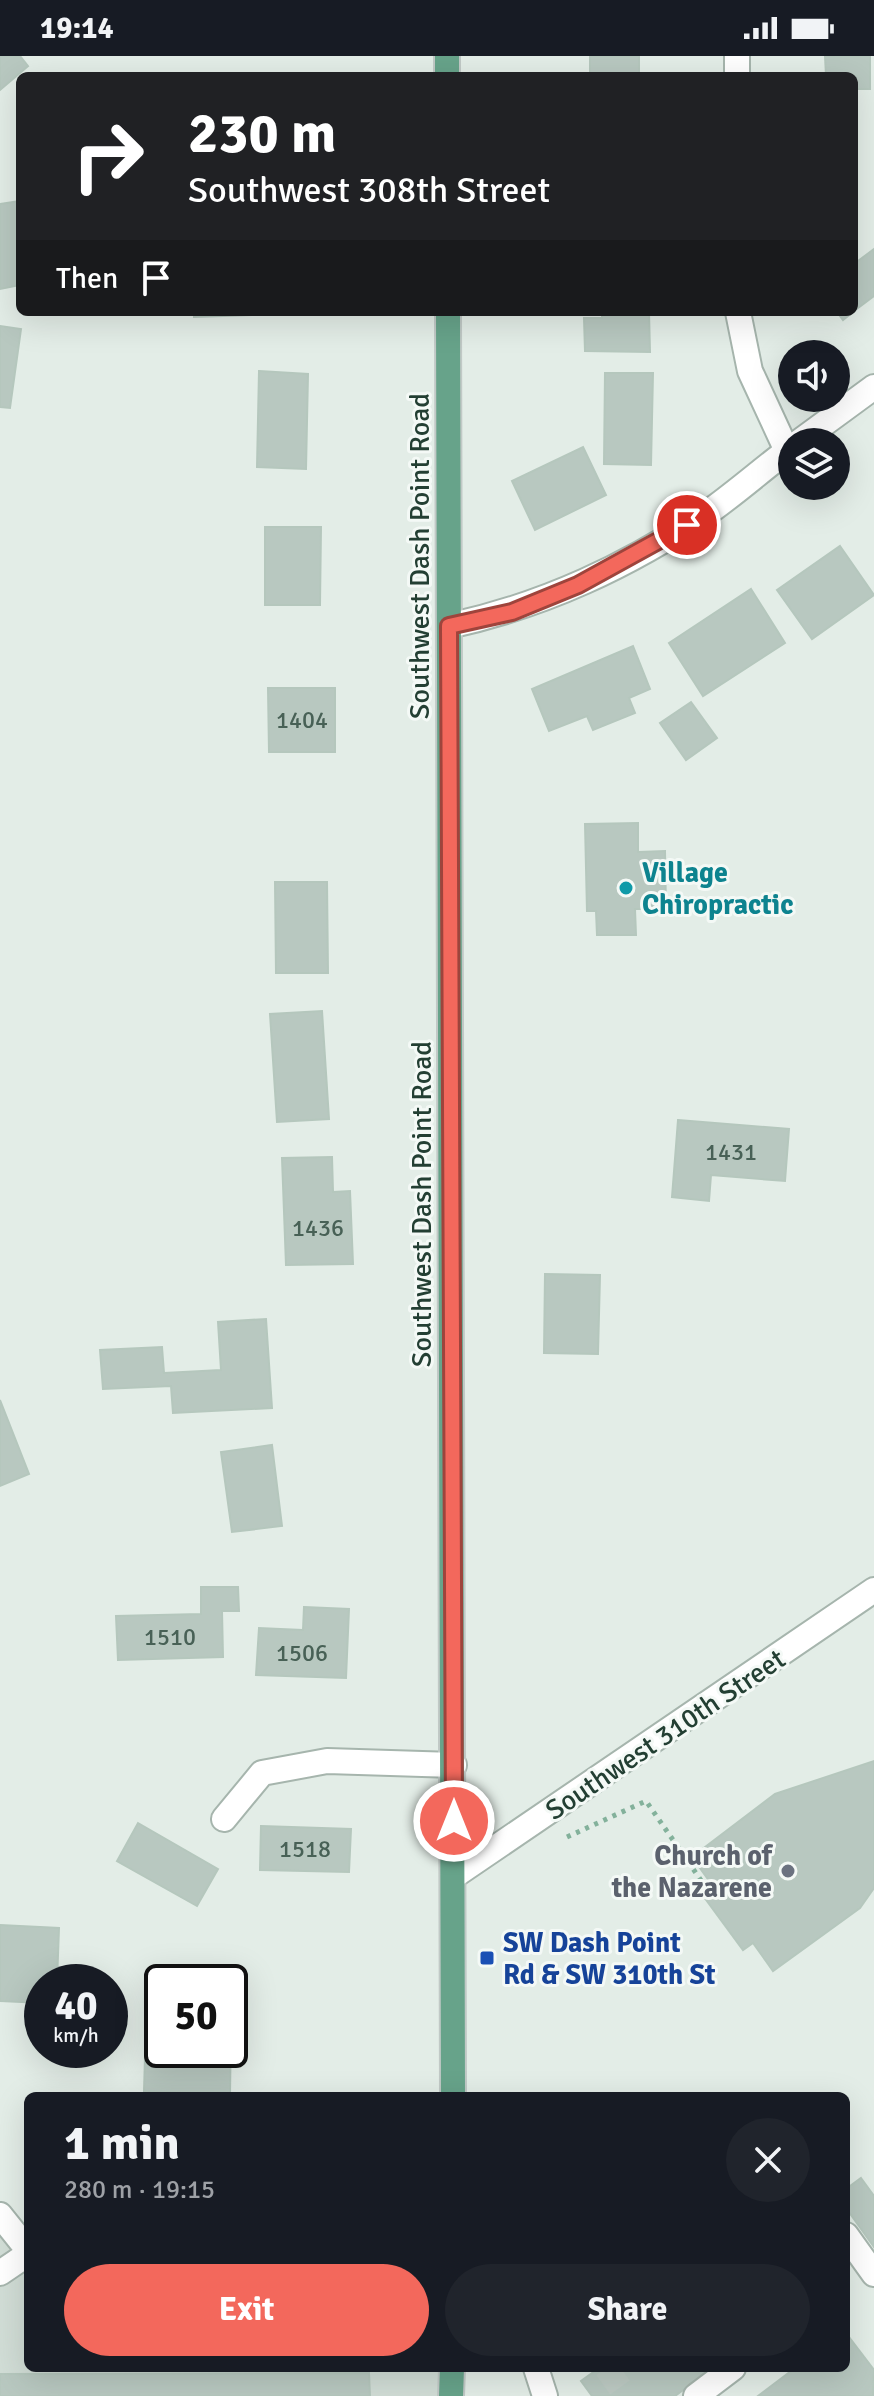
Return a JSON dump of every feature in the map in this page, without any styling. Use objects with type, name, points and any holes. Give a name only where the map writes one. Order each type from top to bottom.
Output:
[{"type":"main road","name":"Southwest Dash Point Road","points":[[448,316],[453,2092]]},
{"type":"main road","points":[[451,2396],[452,2372]]},
{"type":"street","points":[[739,316],[750,371],[782,428]]},
{"type":"street","points":[[819,428],[874,387]]},
{"type":"street","points":[[449,626],[512,612],[578,585],[640,553],[710,510],[778,458]]},
{"type":"street","name":"Southwest 310th Street","points":[[454,1876],[874,1590]]},
{"type":"street","points":[[224,1819],[262,1773],[327,1761],[454,1765]]},
{"type":"street","points":[[0,2215],[24,2247]]},
{"type":"street","points":[[850,2241],[874,2274]]},
{"type":"street","points":[[0,2273],[24,2255]]},
{"type":"street","points":[[537,2372],[545,2396]]},
{"type":"street","points":[[696,2396],[728,2372]]},
{"type":"path","points":[[558,1841],[646,1801],[707,1889]]},
{"type":"shaded area","points":[[0,2229],[24,2247],[24,2372],[452,2372],[451,2396],[0,2396]]},
{"type":"building","points":[[0,56],[20,56],[28,66],[16,72],[16,76],[0,90]]},
{"type":"building","points":[[590,56],[639,56],[639,72],[590,72]]},
{"type":"building","points":[[825,56],[870,56],[870,89],[858,89],[858,72],[826,72]]},
{"type":"building","points":[[16,202],[16,286],[0,289],[0,204]]},
{"type":"building","points":[[874,249],[874,296],[858,308],[858,261]]},
{"type":"building","points":[[649,316],[650,352],[585,351],[584,318]]},
{"type":"building","points":[[0,326],[21,329],[10,408],[0,407]]},
{"type":"building","points":[[259,371],[308,374],[306,469],[257,467]]},
{"type":"building","points":[[605,373],[653,373],[651,465],[604,464]]},
{"type":"building","points":[[583,447],[606,495],[535,530],[512,481]]},
{"type":"building","points":[[265,527],[321,527],[320,605],[265,605]]},
{"type":"building","points":[[840,546],[874,595],[812,639],[777,590]]},
{"type":"building","points":[[751,589],[785,643],[703,696],[669,643]]},
{"type":"building","points":[[633,646],[650,689],[629,698],[635,713],[593,730],[587,716],[549,731],[532,689]]},
{"type":"building","points":[[268,688],[335,688],[335,752],[269,752]]},
{"type":"building","points":[[691,702],[717,738],[686,760],[660,723]]},
{"type":"building","name":"Village Chiropractic","points":[[638,823],[638,852],[665,851],[666,909],[635,909],[636,935],[597,935],[596,911],[587,911],[585,824]]},
{"type":"building","points":[[275,882],[327,882],[328,973],[276,973]]},
{"type":"building","points":[[322,1011],[329,1119],[277,1122],[270,1014]]},
{"type":"building","points":[[678,1120],[789,1129],[785,1181],[711,1175],[709,1201],[672,1197]]},
{"type":"building","points":[[332,1157],[333,1192],[350,1191],[353,1264],[286,1265],[282,1158]]},
{"type":"building","points":[[545,1274],[600,1275],[598,1354],[544,1353]]},
{"type":"building","points":[[266,1319],[272,1408],[173,1413],[171,1386],[103,1389],[100,1350],[162,1347],[164,1373],[221,1370],[218,1322]]},
{"type":"building","points":[[0,1400],[29,1474],[0,1486]]},
{"type":"building","points":[[272,1445],[282,1526],[232,1532],[221,1452]]},
{"type":"building","points":[[201,1587],[238,1587],[239,1611],[222,1611],[223,1657],[118,1660],[116,1616],[201,1614]]},
{"type":"building","points":[[304,1607],[349,1609],[346,1678],[256,1675],[259,1628],[303,1630]]},
{"type":"building","name":"Church of the Nazarene","points":[[874,1761],[874,1888],[860,1908],[773,1971],[753,1943],[743,1950],[701,1893],[712,1885],[692,1857],[775,1794]]},
{"type":"building","points":[[138,1823],[218,1869],[197,1906],[117,1861]]},
{"type":"building","points":[[261,1826],[351,1829],[349,1872],[260,1870]]},
{"type":"building","points":[[0,1925],[59,1928],[58,1964],[24,1964],[24,2002],[0,2001]]},
{"type":"building","points":[[145,2068],[230,2068],[230,2092],[144,2091]]},
{"type":"building","points":[[861,2178],[874,2196],[874,2247],[850,2214],[850,2186]]},
{"type":"building","points":[[850,2338],[874,2370],[873,2396],[758,2396],[790,2372],[850,2372]]},
{"type":"building","points":[[593,2372],[708,2372],[675,2396],[592,2396],[581,2381]]},
{"type":"building","points":[[369,2373],[370,2396],[0,2396],[0,2374]]},
{"type":"tunnel","points":[[609,2372],[626,2396]]},
{"type":"place","name":"Village Chiropractic","points":[[626,888]]},
{"type":"place","name":"Church of the Nazarene","points":[[788,1871]]},
{"type":"place","name":"SW Dash Point Rd & SW 310th St","points":[[487,1958]]},
{"type":"route","points":[[454,1821],[449,626],[512,612],[578,585],[687,525]]}]
